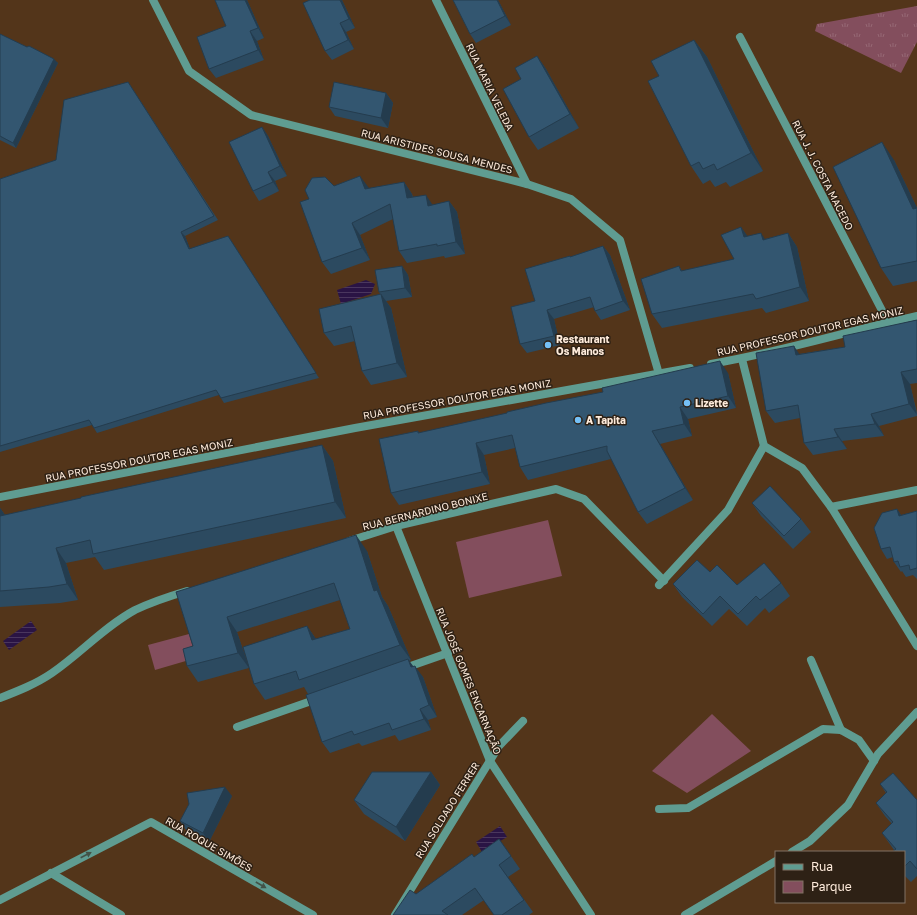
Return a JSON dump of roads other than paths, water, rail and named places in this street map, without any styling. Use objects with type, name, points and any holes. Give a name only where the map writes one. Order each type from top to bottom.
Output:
[{"type":"street","name":"RUA ARISTIDES SOUSA MENDES","points":[[154,0],[189,71],[251,116],[527,184],[571,199],[620,240],[659,374]]},
{"type":"street","name":"RUA MARIA VELEDA","points":[[436,0],[527,184]]},
{"type":"street","name":"RUA J. J. COSTA MACEDO","points":[[740,37],[888,322]]},
{"type":"street","name":"RUA PROFESSOR DOUTOR EGAS MONIZ","points":[[0,497],[355,428],[742,359],[917,316]]},
{"type":"street","points":[[742,359],[764,446],[802,468],[831,507],[917,646]]},
{"type":"street","name":"RUA BERNARDINO BONIXE","points":[[344,542],[396,526],[556,489],[584,499],[662,583],[728,510],[764,446]]},
{"type":"street","points":[[831,507],[917,490]]},
{"type":"street","name":"RUA JOSÉ GOMES ENCARNAÇÃO","points":[[396,526],[490,761],[591,915]]},
{"type":"street","points":[[0,698],[34,684],[53,672],[104,631],[135,611],[162,599],[192,589]]},
{"type":"street","points":[[395,672],[448,653]]},
{"type":"street","points":[[811,660],[841,730]]},
{"type":"street","points":[[237,726],[327,695]]},
{"type":"street","points":[[794,851],[810,841],[848,805],[878,754],[917,712]]},
{"type":"street","name":"RUA SOLDADO FERRER","points":[[395,915],[499,746],[523,721]]},
{"type":"street","points":[[659,809],[688,808],[823,729],[841,730],[859,740],[874,761]]},
{"type":"street","name":"RUA ROQUE SIMÕES","points":[[51,873],[151,822],[313,915]]},
{"type":"street","points":[[685,915],[775,862]]},
{"type":"street","points":[[0,900],[51,873],[121,915]]},
{"type":"place","name":"Restaurant Os Manos","points":[[548,345]]},
{"type":"place","name":"Lizette","points":[[687,403]]},
{"type":"place","name":"A Tapita","points":[[578,420]]}]
